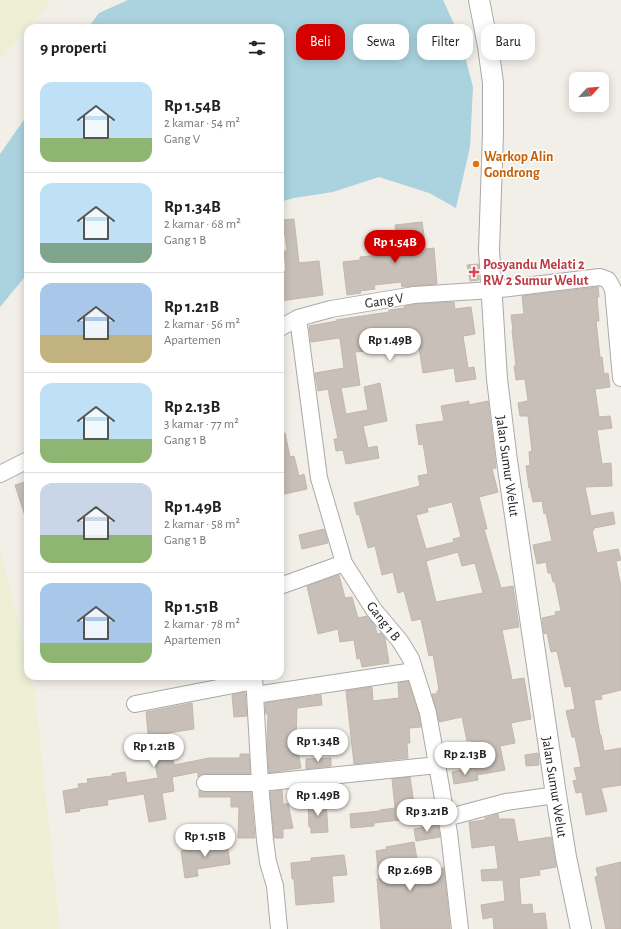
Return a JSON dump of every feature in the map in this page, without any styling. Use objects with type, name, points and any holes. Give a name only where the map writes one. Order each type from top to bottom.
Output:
[{"type":"street","name":"Jalan Sumur Welut","points":[[479,0],[488,46],[492,83],[493,133],[489,250],[497,379],[507,461],[556,795],[566,857],[581,929]]},
{"type":"street","name":"Gang V","points":[[284,326],[298,318],[331,309],[414,295],[492,290],[600,277],[608,280],[613,289],[621,378]]},
{"type":"street","name":"Gang 1 B","points":[[298,318],[319,478],[344,563],[374,610],[400,641],[411,659],[428,713],[446,818],[460,929]]},
{"type":"street","points":[[0,474],[24,462]]},
{"type":"street","points":[[284,585],[344,563]]},
{"type":"street","points":[[136,704],[254,684],[414,670]]},
{"type":"street","points":[[254,684],[265,840],[268,862],[275,886],[279,929]]},
{"type":"street","points":[[205,782],[260,783],[438,765]]},
{"type":"street","points":[[446,818],[506,802],[556,795]]},
{"type":"green space","points":[[0,0],[52,0],[31,24],[24,24],[24,32],[0,60]]},
{"type":"green space","points":[[0,548],[24,646],[24,680],[32,680],[35,692],[60,929],[0,929]]},
{"type":"water","points":[[128,0],[443,0],[454,24],[417,24],[417,60],[466,60],[473,87],[470,147],[456,208],[429,193],[379,177],[333,192],[284,201],[284,24],[91,24],[99,13]]},
{"type":"water","points":[[24,120],[24,278],[0,307],[0,154]]},
{"type":"building","points":[[294,219],[299,263],[319,261],[323,295],[284,300],[284,271],[286,271],[284,251],[287,251],[284,220]]},
{"type":"building","points":[[422,222],[426,249],[434,248],[437,284],[402,287],[401,282],[374,285],[375,289],[347,295],[343,262],[360,260],[360,257],[399,253],[395,225]]},
{"type":"building","name":"Posyandu Melati 2 RW 2 Sumur Welut","points":[[478,264],[479,280],[470,281],[467,265]]},
{"type":"building","points":[[598,287],[599,297],[597,297],[599,321],[596,321],[600,357],[602,357],[604,374],[608,373],[610,387],[595,389],[599,417],[610,416],[612,428],[597,430],[602,464],[611,463],[612,486],[585,487],[591,516],[613,512],[615,524],[594,528],[592,531],[597,553],[618,549],[621,560],[616,561],[621,587],[621,690],[601,695],[602,699],[594,700],[604,751],[621,748],[621,785],[601,788],[607,811],[586,815],[582,792],[576,793],[573,781],[577,780],[574,768],[581,767],[575,737],[572,737],[566,711],[575,709],[571,686],[565,687],[557,651],[551,652],[547,633],[544,634],[542,618],[556,615],[555,612],[561,611],[555,582],[553,582],[551,573],[548,573],[546,562],[537,564],[533,545],[552,541],[546,513],[544,514],[542,501],[533,502],[529,488],[526,466],[530,465],[529,452],[532,451],[528,416],[520,416],[518,403],[528,401],[525,379],[516,380],[511,315],[524,314],[522,296]]},
{"type":"building","points":[[454,302],[455,309],[471,307],[475,334],[463,336],[468,368],[474,367],[476,379],[456,382],[454,368],[423,373],[416,329],[364,335],[366,351],[355,352],[360,385],[341,388],[346,414],[368,410],[364,387],[380,383],[387,421],[363,426],[368,448],[377,446],[379,458],[346,464],[343,450],[336,451],[334,439],[338,439],[328,389],[318,391],[315,373],[344,368],[340,339],[311,342],[309,326],[337,321],[336,320],[389,312],[389,310],[404,308],[405,306],[415,304]]},
{"type":"building","points":[[469,401],[469,405],[488,401],[496,468],[492,469],[498,492],[479,497],[487,529],[484,529],[501,588],[513,586],[519,627],[502,630],[512,680],[524,678],[531,719],[511,723],[515,743],[500,746],[505,770],[477,775],[471,740],[467,741],[462,717],[439,722],[432,694],[437,694],[437,691],[439,691],[437,677],[433,655],[429,656],[421,619],[412,621],[404,591],[398,593],[393,572],[382,575],[375,546],[368,548],[359,514],[357,515],[354,503],[420,486],[418,476],[428,474],[423,444],[419,445],[416,425],[444,421],[441,406]],"holes":[[[452,502],[461,537],[453,539],[454,542],[426,549],[416,515],[428,512],[427,508]],[[458,552],[462,566],[475,563],[483,593],[436,602],[426,561]]]},
{"type":"building","points":[[284,433],[290,457],[294,456],[299,476],[304,474],[307,489],[284,494]]},
{"type":"building","points":[[24,482],[24,513],[15,485]]},
{"type":"building","points":[[324,529],[328,543],[302,549],[299,535]]},
{"type":"building","points":[[339,575],[345,598],[352,597],[358,618],[367,616],[375,626],[377,634],[381,633],[385,638],[389,663],[362,667],[360,658],[357,659],[354,640],[340,642],[338,629],[318,634],[307,586]]},
{"type":"building","points":[[408,681],[419,715],[421,727],[409,728],[410,743],[407,743],[408,758],[354,764],[346,691],[372,687],[373,701],[399,698],[398,683]]},
{"type":"building","points":[[245,692],[247,716],[234,717],[232,695]]},
{"type":"building","points":[[321,695],[322,705],[297,708],[296,739],[301,768],[269,773],[267,742],[268,714],[266,714],[265,703]]},
{"type":"building","points":[[192,703],[194,729],[168,733],[174,765],[209,758],[240,758],[240,754],[249,754],[250,774],[205,774],[198,777],[198,772],[172,777],[174,791],[162,793],[166,819],[149,822],[144,794],[107,800],[108,805],[79,809],[80,811],[66,813],[63,791],[79,788],[78,784],[88,783],[87,779],[112,776],[112,774],[125,772],[127,783],[158,778],[148,733],[146,712]]},
{"type":"building","points":[[538,753],[539,765],[526,766],[525,755]]},
{"type":"building","points":[[331,758],[331,766],[306,769],[306,759]]},
{"type":"building","points":[[476,767],[478,780],[454,784],[452,772]]},
{"type":"building","points":[[410,777],[416,818],[374,823],[374,826],[351,828],[350,814],[395,808],[392,779]]},
{"type":"building","points":[[199,790],[205,792],[251,792],[255,838],[238,838],[239,807],[231,807],[231,797],[199,797]]},
{"type":"building","points":[[282,790],[283,804],[288,804],[293,828],[283,829],[283,838],[274,838],[270,792]]},
{"type":"building","points":[[326,801],[328,832],[311,833],[311,827],[309,827],[308,803]]},
{"type":"building","points":[[498,814],[499,819],[514,819],[518,842],[551,837],[556,867],[539,870],[540,875],[519,878],[521,905],[532,904],[533,914],[545,913],[547,929],[494,929],[493,917],[483,919],[481,905],[505,901],[503,880],[482,881],[481,870],[498,869],[495,845],[472,848],[469,822],[485,820],[485,818]]},
{"type":"building","points":[[438,825],[440,837],[416,841],[414,829]]},
{"type":"building","points":[[227,842],[230,864],[197,869],[198,876],[185,878],[181,851]]},
{"type":"building","points":[[414,842],[419,870],[444,868],[450,929],[381,929],[377,879],[379,879],[376,851],[387,849],[386,847]]},
{"type":"building","points":[[344,855],[347,875],[332,876],[334,902],[296,905],[291,863],[311,861],[311,858]]},
{"type":"building","points":[[621,862],[621,929],[606,929],[595,877],[598,876],[596,868]]},
{"type":"place","name":"Warkop Alin Gondrong","points":[[476,164]]},
{"type":"place","name":"Posyandu Melati 2 RW 2 Sumur Welut","points":[[474,272]]}]
